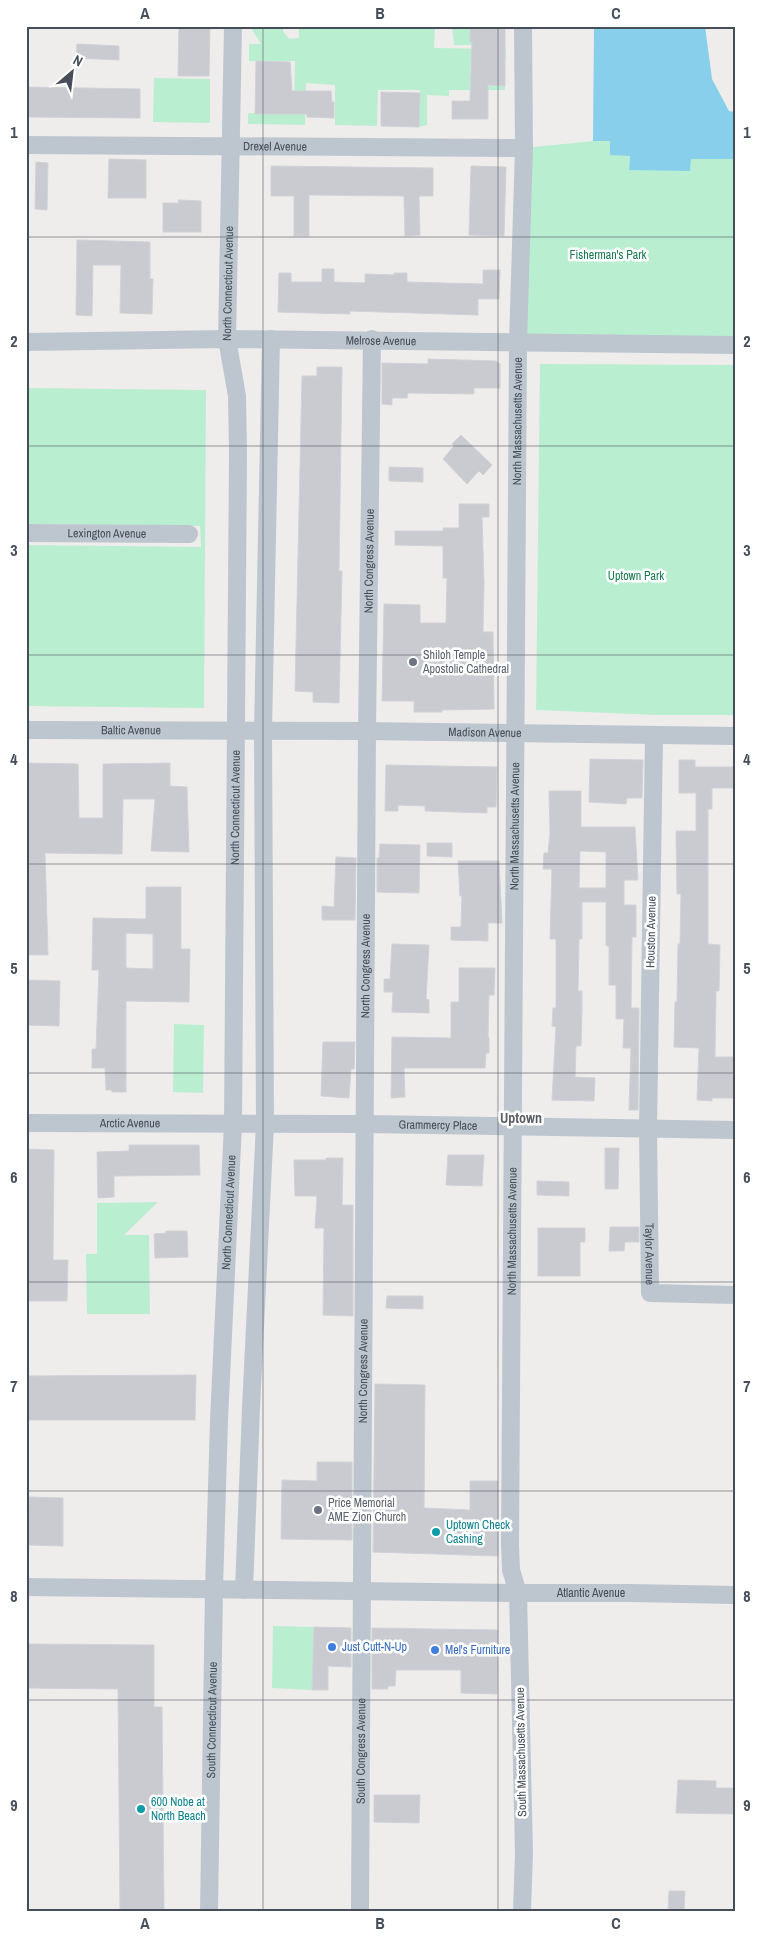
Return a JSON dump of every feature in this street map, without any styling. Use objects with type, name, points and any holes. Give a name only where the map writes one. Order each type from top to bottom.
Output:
[{"type":"street","name":"North Connecticut Avenue","points":[[214,1589],[219,1420],[233,1124],[237,396],[227,339],[233,26]]},
{"type":"street","name":"North Massachusetts Avenue","points":[[518,1594],[511,1570],[510,1545],[518,342],[524,148],[524,26]]},
{"type":"street","name":"Drexel Avenue","points":[[26,145],[524,148]]},
{"type":"street","name":"Melrose Avenue","points":[[26,342],[271,339],[735,345]]},
{"type":"street","points":[[244,1590],[250,1408],[265,1124],[263,731],[271,339]]},
{"type":"street","name":"North Congress Avenue","points":[[362,1592],[372,340]]},
{"type":"street","name":"Lexington Avenue","points":[[26,533],[189,534]]},
{"type":"street","name":"Baltic Avenue","points":[[26,730],[235,732]]},
{"type":"street","name":"Madison Avenue","points":[[235,732],[368,731],[735,736]]},
{"type":"street","name":"Houston Avenue","points":[[648,1129],[654,735]]},
{"type":"street","name":"Arctic Avenue","points":[[26,1123],[233,1124]]},
{"type":"street","name":"Grammercy Place","points":[[233,1124],[365,1124],[735,1130]]},
{"type":"street","name":"Taylor Avenue","points":[[648,1129],[650,1293],[735,1295]]},
{"type":"street","name":"Atlantic Avenue","points":[[26,1587],[735,1595]]},
{"type":"street","name":"South Connecticut Avenue","points":[[209,1911],[214,1589]]},
{"type":"street","name":"South Congress Avenue","points":[[360,1911],[362,1592]]},
{"type":"street","name":"South Massachusetts Avenue","points":[[518,1594],[524,1853],[522,1911]]},
{"type":"green space","points":[[250,26],[283,26],[283,31],[289,39],[299,38],[299,26],[435,26],[434,48],[506,49],[506,58],[471,58],[470,85],[505,86],[505,90],[449,90],[449,96],[427,95],[427,125],[419,127],[420,90],[378,90],[377,126],[335,125],[335,85],[306,83],[305,125],[248,124],[248,113],[294,114],[295,61],[249,61],[249,44],[261,44]]},
{"type":"green space","points":[[452,26],[468,26],[470,28],[470,42],[505,42],[505,45],[454,45]]},
{"type":"green space","points":[[154,78],[210,79],[210,123],[153,122]]},
{"type":"green space","name":"Fisherman's Park","points":[[610,141],[630,156],[629,169],[690,171],[691,159],[735,159],[735,345],[518,342],[524,148]]},
{"type":"green space","name":"Uptown Park","points":[[540,364],[735,365],[735,715],[657,715],[536,710]]},
{"type":"green space","points":[[26,388],[206,390],[204,708],[26,706],[26,545],[201,547],[200,526],[26,524]]},
{"type":"green space","points":[[174,1024],[204,1025],[203,1093],[173,1092]]},
{"type":"green space","points":[[158,1202],[124,1235],[149,1235],[150,1314],[87,1314],[86,1254],[97,1254],[97,1203]]},
{"type":"green space","points":[[273,1626],[314,1627],[312,1690],[272,1688]]},
{"type":"water","points":[[571,26],[705,26],[712,79],[729,111],[735,112],[735,159],[691,159],[690,171],[629,170],[630,156],[610,155],[610,141],[593,141],[594,28]]},
{"type":"building","points":[[179,26],[210,26],[209,76],[178,76]]},
{"type":"building","points":[[470,28],[505,29],[505,86],[488,85],[488,119],[452,119],[452,101],[470,101],[472,42],[470,42]]},
{"type":"building","points":[[77,44],[119,46],[119,60],[76,58]]},
{"type":"building","points":[[256,61],[290,62],[292,91],[331,91],[332,102],[334,102],[334,118],[307,117],[307,114],[255,114]]},
{"type":"building","points":[[26,87],[140,89],[140,118],[26,117]]},
{"type":"building","points":[[381,92],[420,93],[419,127],[381,126]]},
{"type":"building","points":[[109,159],[146,160],[146,198],[108,198]]},
{"type":"building","points":[[36,162],[48,163],[47,210],[35,209]]},
{"type":"building","points":[[271,166],[433,168],[433,196],[419,196],[420,235],[405,236],[404,196],[309,195],[309,236],[294,236],[294,196],[271,196]]},
{"type":"building","points":[[471,166],[506,167],[504,236],[469,235]]},
{"type":"building","points":[[178,200],[201,201],[201,232],[163,232],[163,203],[179,203]]},
{"type":"building","points":[[77,240],[150,242],[150,279],[153,279],[152,314],[120,313],[121,265],[93,265],[92,316],[76,315]]},
{"type":"building","points":[[322,269],[334,269],[334,282],[365,283],[365,274],[394,275],[394,273],[407,273],[407,282],[483,284],[483,270],[500,270],[499,299],[478,299],[478,315],[350,311],[350,314],[278,312],[279,273],[291,273],[291,282],[322,282]]},
{"type":"building","points":[[428,359],[496,361],[500,364],[500,388],[474,388],[474,394],[408,393],[407,398],[392,398],[392,405],[382,404],[382,363],[428,364]]},
{"type":"building","points":[[317,367],[342,367],[339,571],[342,571],[339,703],[313,702],[313,692],[295,691],[302,376],[317,376]]},
{"type":"building","points":[[461,435],[492,465],[483,475],[479,471],[467,484],[443,459],[454,446],[452,444]]},
{"type":"building","points":[[389,467],[423,468],[423,482],[389,481]]},
{"type":"building","points":[[459,504],[489,504],[489,517],[482,517],[483,632],[493,632],[494,709],[414,712],[414,701],[382,701],[384,604],[420,605],[420,623],[446,623],[447,578],[443,578],[443,546],[395,545],[395,531],[443,531],[443,528],[459,528]]},
{"type":"building","points":[[590,759],[643,760],[642,798],[627,798],[626,804],[589,802]]},
{"type":"building","points":[[679,760],[695,760],[695,767],[735,767],[735,788],[712,788],[712,809],[708,809],[708,944],[720,945],[719,991],[716,991],[715,1057],[735,1057],[735,1098],[712,1098],[712,1101],[697,1100],[699,1048],[674,1047],[681,894],[677,894],[676,831],[696,831],[696,793],[679,793]]},
{"type":"building","points":[[26,763],[78,764],[79,818],[103,818],[103,764],[170,763],[170,786],[187,787],[189,852],[151,851],[155,799],[123,799],[122,854],[45,853],[48,955],[26,955]]},
{"type":"building","points":[[386,765],[497,767],[496,807],[487,807],[487,813],[425,811],[425,806],[398,805],[398,811],[385,811]]},
{"type":"building","points":[[549,791],[581,791],[581,827],[635,827],[638,880],[624,880],[624,905],[636,905],[636,937],[632,937],[631,1008],[639,1008],[638,1110],[629,1110],[631,1048],[623,1048],[624,1019],[616,1019],[616,985],[609,985],[609,946],[606,946],[606,902],[582,902],[582,939],[579,939],[578,991],[582,991],[581,1046],[576,1046],[575,1077],[595,1078],[594,1101],[552,1100],[556,1027],[552,1026],[553,1008],[556,1008],[556,939],[550,939],[552,869],[543,869],[544,853],[548,853],[550,833]],"holes":[[[580,851],[606,852],[606,888],[579,888]]]},
{"type":"building","points":[[427,843],[452,843],[452,857],[427,856]]},
{"type":"building","points":[[380,844],[420,845],[419,893],[377,892],[377,858],[379,858]]},
{"type":"building","points":[[336,857],[356,858],[355,920],[322,920],[322,906],[334,907]]},
{"type":"building","points":[[458,861],[499,861],[502,923],[488,923],[488,941],[451,940],[451,927],[461,927],[462,896],[460,896]]},
{"type":"building","points":[[146,887],[181,887],[181,949],[190,949],[189,1002],[126,1001],[126,1092],[112,1092],[112,1090],[106,1090],[105,1068],[92,1068],[92,1049],[96,1049],[99,970],[92,970],[93,918],[146,919]],"holes":[[[126,933],[153,934],[153,969],[126,968]]]},
{"type":"building","points":[[392,944],[429,945],[426,999],[429,1000],[429,1013],[392,1012],[393,992],[384,992],[384,979],[390,979]]},
{"type":"building","points":[[459,968],[495,968],[494,995],[489,995],[489,1053],[486,1053],[485,1068],[404,1068],[405,1097],[391,1098],[392,1037],[451,1038],[451,1002],[459,1002]]},
{"type":"building","points":[[26,980],[60,981],[59,1026],[26,1025]]},
{"type":"building","points":[[323,1042],[355,1042],[354,1069],[351,1069],[349,1098],[321,1096]]},
{"type":"building","points":[[129,1145],[199,1145],[200,1175],[114,1176],[114,1197],[98,1198],[97,1152],[129,1151]]},
{"type":"building","points":[[605,1148],[619,1148],[618,1189],[605,1189]]},
{"type":"building","points":[[26,1149],[54,1150],[53,1260],[68,1260],[67,1301],[26,1301]]},
{"type":"building","points":[[448,1155],[484,1155],[482,1186],[446,1185]]},
{"type":"building","points":[[326,1158],[343,1158],[342,1205],[353,1205],[353,1316],[323,1315],[324,1228],[315,1228],[317,1196],[295,1196],[294,1160],[326,1160]]},
{"type":"building","points":[[537,1181],[569,1182],[569,1196],[537,1195]]},
{"type":"building","points":[[610,1227],[639,1227],[639,1242],[625,1242],[624,1251],[609,1251]]},
{"type":"building","points":[[538,1228],[585,1228],[585,1242],[580,1242],[580,1276],[538,1276]]},
{"type":"building","points":[[166,1231],[187,1231],[188,1257],[155,1258],[154,1234],[166,1233]]},
{"type":"building","points":[[387,1296],[423,1296],[423,1309],[386,1308]]},
{"type":"building","points":[[196,1375],[195,1420],[26,1420],[26,1376]]},
{"type":"building","points":[[375,1384],[425,1385],[424,1508],[470,1510],[470,1481],[498,1481],[498,1556],[373,1552]]},
{"type":"building","name":"Price Memorial AME Zion Church","points":[[317,1462],[352,1462],[352,1540],[281,1539],[282,1480],[317,1481]]},
{"type":"building","points":[[29,1497],[63,1498],[63,1546],[28,1545]]},
{"type":"building","name":"Just Cutt-N-Up","points":[[314,1627],[351,1628],[351,1667],[328,1666],[328,1690],[312,1690]]},
{"type":"building","name":"Mel's Furniture","points":[[372,1628],[498,1630],[497,1694],[461,1693],[461,1670],[396,1670],[395,1686],[388,1686],[388,1689],[372,1689]]},
{"type":"building","points":[[26,1644],[154,1645],[154,1707],[162,1707],[164,1911],[120,1911],[118,1689],[26,1688]]},
{"type":"building","points":[[678,1780],[716,1781],[716,1788],[735,1788],[735,1814],[676,1813]]},
{"type":"building","points":[[374,1795],[420,1795],[419,1823],[374,1822]]},
{"type":"building","points":[[669,1891],[685,1891],[684,1911],[668,1911]]},
{"type":"place","name":"Shiloh Temple Apostolic Cathedral","points":[[413,662]]},
{"type":"place","name":"Price Memorial AME Zion Church","points":[[318,1510]]},
{"type":"place","name":"Uptown Check Cashing","points":[[436,1532]]},
{"type":"place","name":"Just Cutt-N-Up","points":[[332,1647]]},
{"type":"place","name":"Mel's Furniture","points":[[435,1650]]},
{"type":"place","name":"600 Nobe at North Beach","points":[[141,1809]]},
{"type":"district","name":"Uptown","points":[[521,1118]]}]
